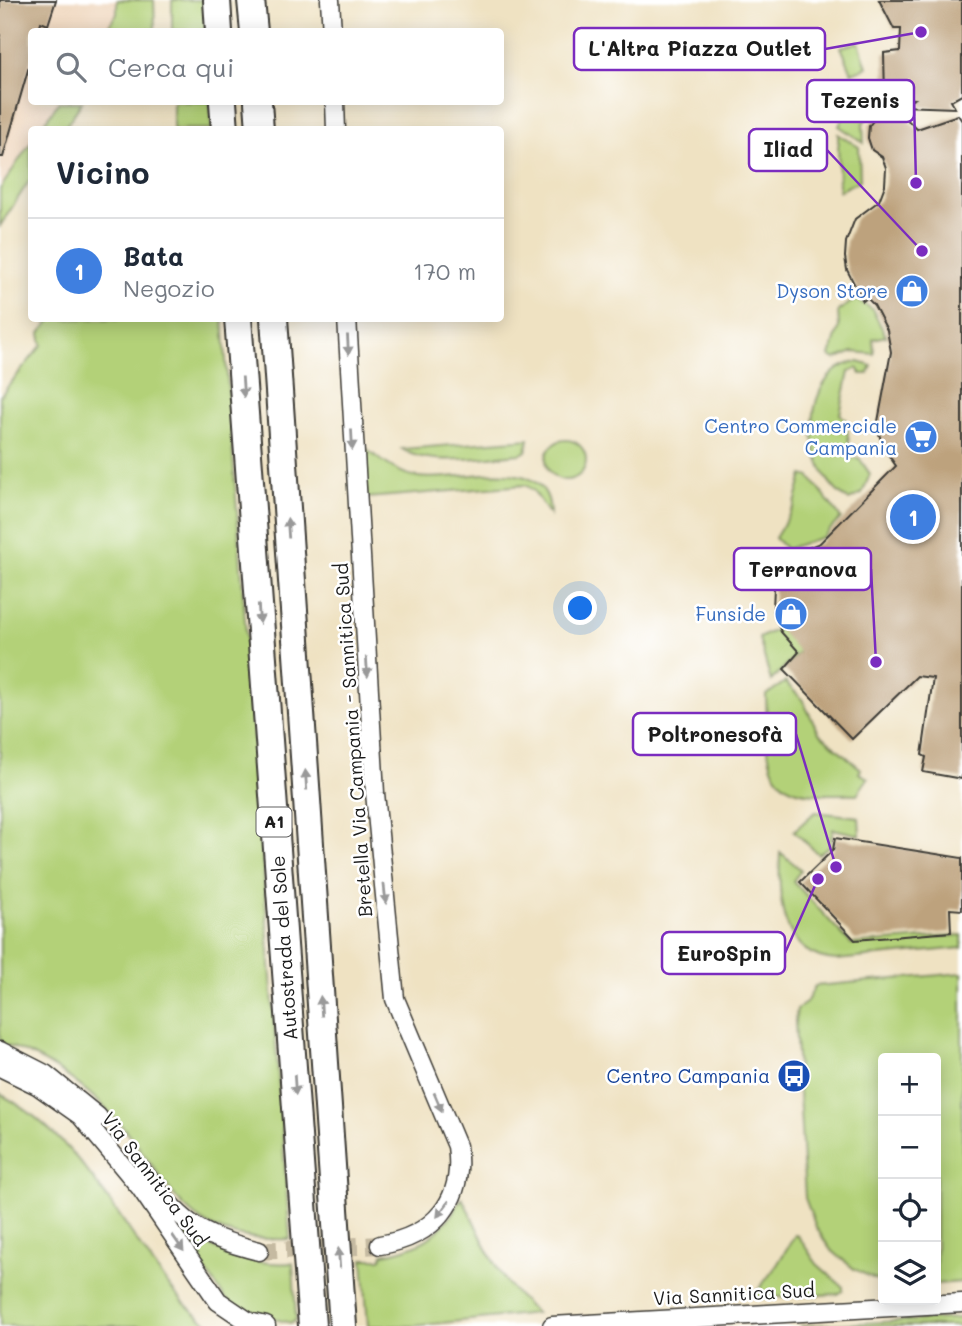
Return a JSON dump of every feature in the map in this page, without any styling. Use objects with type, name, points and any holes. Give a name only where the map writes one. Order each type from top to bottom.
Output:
[{"type":"highway","points":[[216,0],[219,28]]},
{"type":"highway","points":[[251,0],[254,28]]},
{"type":"highway","points":[[223,105],[225,126]]},
{"type":"highway","points":[[258,105],[260,126]]},
{"type":"highway","name":"Autostrada del Sole","points":[[238,322],[312,1326]]},
{"type":"highway","name":"Autostrada del Sole","points":[[274,322],[343,1326]]},
{"type":"street","points":[[330,0],[332,28]]},
{"type":"street","points":[[335,105],[336,126]]},
{"type":"street","name":"Bretella Via Campania - Sannitica Sud","points":[[347,322],[375,793],[395,999],[457,1146],[460,1169],[447,1206],[431,1225],[416,1235],[380,1245]]},
{"type":"street","name":"Via Sannitica Sud","points":[[0,1051],[45,1074],[90,1108],[179,1217],[205,1234],[259,1251]]},
{"type":"street","name":"Via Sannitica Sud","points":[[0,1067],[37,1085],[81,1116],[139,1187],[218,1301],[233,1314],[266,1326]]},
{"type":"street","name":"Via Sannitica Sud","points":[[552,1326],[962,1303]]},
{"type":"shaded area","points":[[0,0],[117,0],[117,13],[107,28],[28,28],[28,105],[56,105],[41,126],[28,126],[28,146],[0,188]]},
{"type":"green space","points":[[117,0],[154,0],[155,28],[107,28],[117,14]]},
{"type":"green space","points":[[172,0],[204,0],[206,28],[172,28]]},
{"type":"green space","points":[[859,42],[867,67],[852,73],[841,47]]},
{"type":"green space","points":[[852,85],[873,110],[863,123],[864,143],[839,126],[850,105]]},
{"type":"green space","points":[[57,105],[80,105],[66,126],[42,126]]},
{"type":"green space","points":[[173,105],[210,105],[212,126],[173,126]]},
{"type":"green space","points":[[838,134],[859,147],[860,180],[839,191]]},
{"type":"green space","points":[[28,147],[28,183],[0,226],[0,189]]},
{"type":"green space","points":[[856,299],[872,309],[886,336],[873,339],[874,354],[853,352],[835,359],[830,356],[839,327],[838,311]]},
{"type":"green space","points":[[49,322],[223,322],[290,1239],[252,1238],[223,1231],[200,1220],[182,1204],[133,1140],[88,1092],[46,1063],[0,1043],[0,396],[42,345],[40,333]]},
{"type":"green space","points":[[859,362],[872,366],[868,374],[861,374],[857,368],[849,372],[840,414],[846,420],[851,458],[859,458],[870,474],[862,494],[849,500],[832,486],[821,467],[814,445],[813,422],[817,400],[826,381],[840,368]]},
{"type":"green space","points":[[529,439],[526,451],[521,454],[476,458],[428,458],[402,449]]},
{"type":"green space","points":[[566,440],[574,441],[580,446],[585,452],[585,468],[580,474],[574,479],[566,480],[558,479],[552,474],[547,468],[546,460],[547,452],[552,446],[558,441]]},
{"type":"green space","points":[[366,449],[397,470],[418,477],[519,475],[535,482],[546,494],[550,515],[533,490],[525,485],[367,498],[362,465]]},
{"type":"green space","points":[[803,475],[810,477],[841,518],[823,537],[786,549],[775,538],[794,507]]},
{"type":"green space","points":[[779,628],[800,651],[771,681],[759,638]]},
{"type":"green space","points":[[785,682],[802,699],[819,733],[861,769],[859,773],[868,778],[857,794],[815,794],[799,791],[782,783],[775,773],[768,748],[766,695]]},
{"type":"green space","points":[[815,812],[859,817],[860,835],[833,829],[830,846],[818,854],[794,831]]},
{"type":"green space","points":[[780,852],[801,870],[793,881],[851,944],[962,935],[962,948],[836,960],[817,956],[803,948],[786,921],[780,887]]},
{"type":"green space","points":[[962,973],[962,1282],[941,1284],[941,1053],[878,1053],[878,1281],[854,1269],[830,1249],[816,1227],[805,1198],[795,1021],[797,1009],[806,1003],[815,986]]},
{"type":"green space","points":[[0,1094],[23,1108],[62,1142],[96,1182],[173,1290],[191,1310],[213,1326],[0,1326]]},
{"type":"green space","points":[[462,1198],[500,1273],[536,1313],[414,1326],[368,1326],[363,1259],[381,1259],[383,1254],[421,1243],[439,1230]]},
{"type":"green space","points":[[181,1230],[235,1256],[263,1262],[293,1263],[296,1320],[291,1323],[240,1311],[225,1298],[181,1236]]},
{"type":"green space","points":[[795,1235],[817,1264],[843,1287],[843,1291],[838,1294],[760,1298],[755,1294]]},
{"type":"green space","points":[[962,1318],[962,1326],[800,1326]]},
{"type":"building","points":[[0,0],[56,0],[48,25],[41,22],[39,28],[28,28],[28,70],[3,157],[0,157]]},
{"type":"building","points":[[879,0],[962,0],[962,95],[951,101],[955,108],[900,106],[914,99],[885,96],[884,53],[900,51],[901,29],[894,29]]},
{"type":"building","name":"Centro Commerciale Campania","points":[[895,108],[917,129],[958,115],[962,121],[962,779],[923,772],[926,757],[922,755],[933,678],[917,676],[852,739],[784,669],[799,652],[781,632],[773,609],[774,587],[784,564],[798,552],[820,543],[896,466],[883,447],[877,427],[891,352],[887,330],[874,305],[867,298],[863,301],[847,270],[845,257],[846,242],[855,219],[879,201],[885,185],[886,168],[882,157],[872,150],[868,138],[869,126],[875,118]]},
{"type":"building","points":[[835,838],[962,858],[962,910],[950,909],[951,932],[855,940],[800,882],[833,850]]},
{"type":"tunnel","points":[[259,1251],[380,1245]]},
{"type":"place","name":"L'Altra Piazza Outlet","points":[[921,32]]},
{"type":"place","name":"Tezenis","points":[[916,183]]},
{"type":"place","name":"Iliad","points":[[922,251]]},
{"type":"place","name":"Dyson Store","points":[[912,291]]},
{"type":"place","name":"Centro Commerciale Campania","points":[[921,437]]},
{"type":"place","name":"Bata","points":[[913,517]]},
{"type":"place","name":"Funside","points":[[791,614]]},
{"type":"place","name":"Terranova","points":[[876,662]]},
{"type":"place","name":"Poltronesofà","points":[[836,867]]},
{"type":"place","name":"EuroSpin","points":[[818,879]]},
{"type":"place","name":"Centro Campania","points":[[794,1076]]}]
